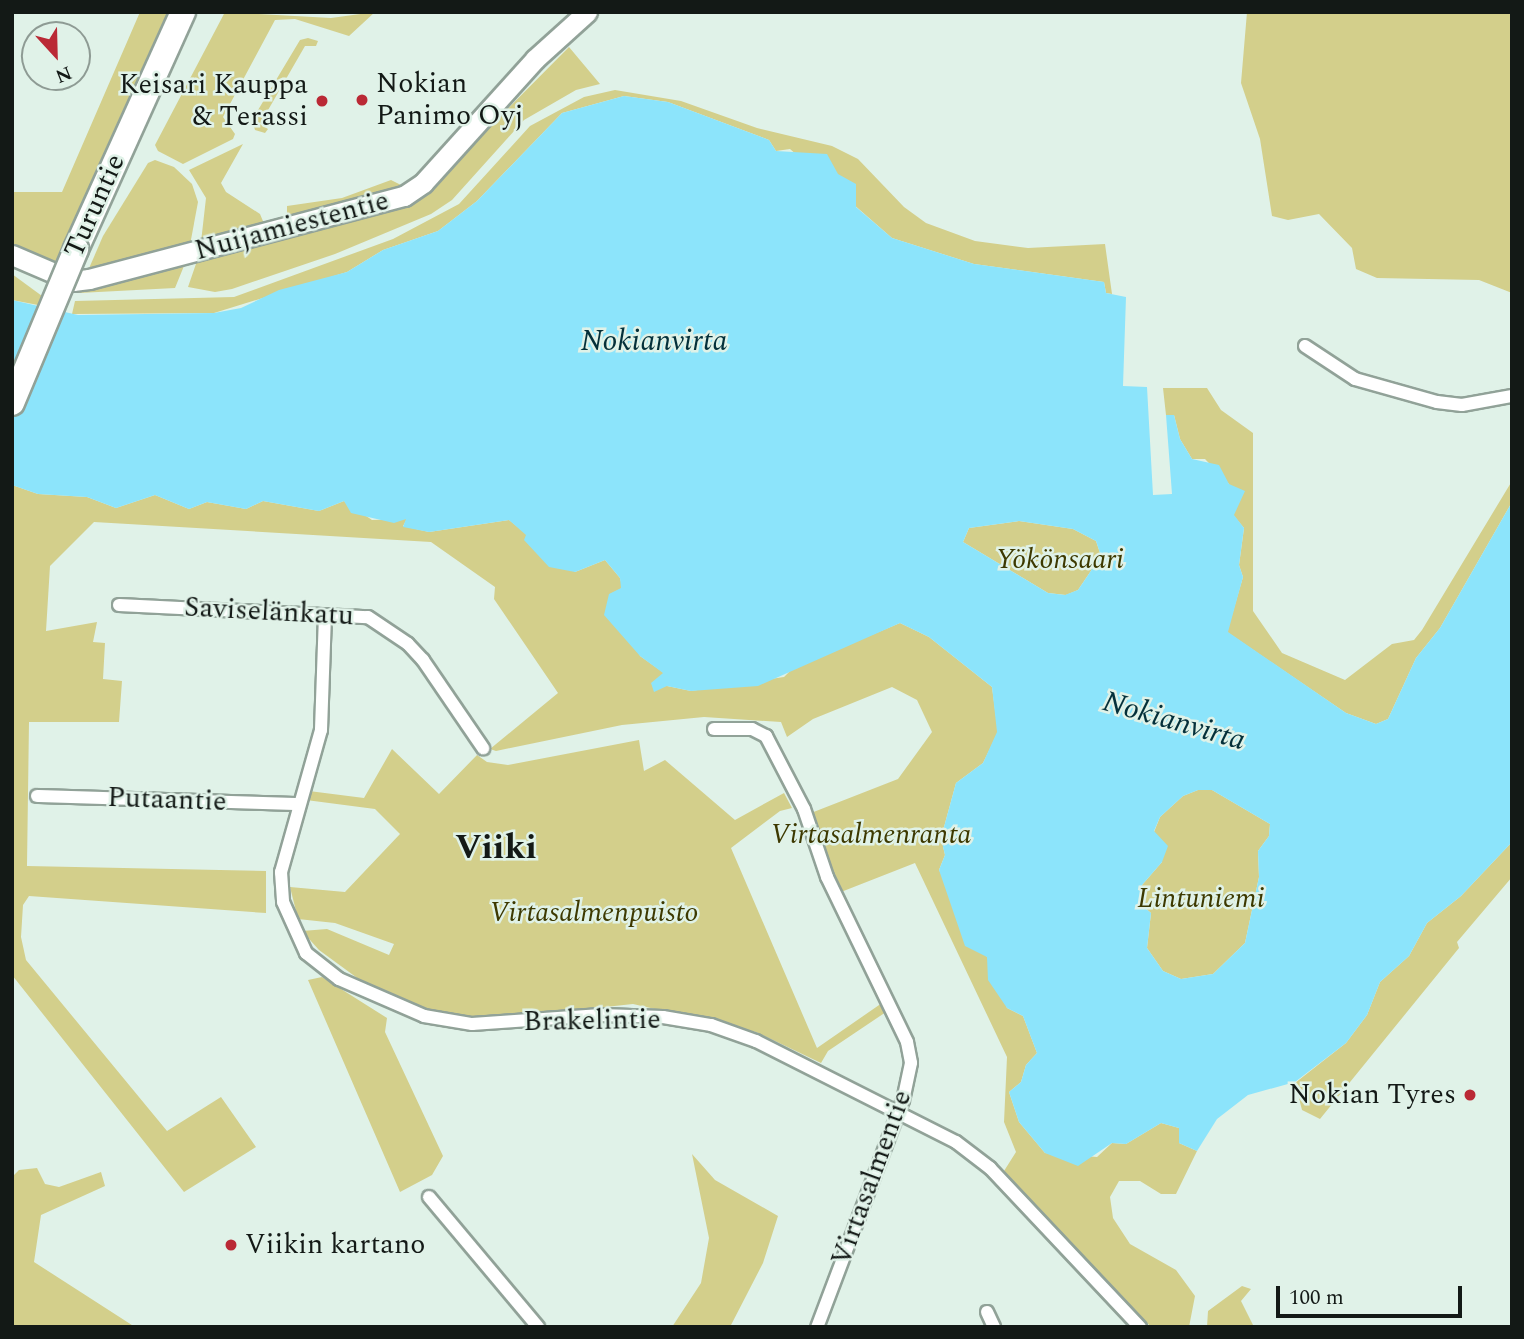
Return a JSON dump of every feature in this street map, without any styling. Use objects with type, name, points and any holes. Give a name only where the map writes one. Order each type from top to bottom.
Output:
[{"type":"highway","name":"Turuntie","points":[[12,403],[76,249],[183,12]]},
{"type":"highway","points":[[165,51],[195,12]]},
{"type":"main road","name":"Nuijamiestentie","points":[[12,255],[73,281],[89,279],[404,196],[423,183],[535,59],[587,12]]},
{"type":"street","points":[[1305,346],[1355,379],[1437,402],[1462,405],[1512,396]]},
{"type":"street","name":"Saviselänkatu","points":[[119,605],[368,617],[408,644],[483,748]]},
{"type":"street","name":"Brakelintie","points":[[325,615],[321,730],[297,804],[281,872],[284,902],[306,953],[339,979],[424,1016],[472,1024],[601,1015],[663,1017],[712,1026],[791,1058],[956,1142],[997,1174],[1140,1327]]},
{"type":"street","name":"Virtasalmentie","points":[[714,729],[761,730],[788,774],[827,877],[907,1042],[908,1084],[817,1327]]},
{"type":"street","name":"Putaantie","points":[[37,796],[297,804]]},
{"type":"street","points":[[429,1197],[538,1327]]},
{"type":"street","points":[[987,1312],[994,1327]]},
{"type":"green space","points":[[140,12],[168,12],[54,267],[12,246],[12,192],[62,192]]},
{"type":"green space","points":[[225,12],[331,18],[375,12],[349,36],[295,19],[275,20],[223,117],[235,134],[233,139],[183,164],[158,151],[155,145]]},
{"type":"green space","points":[[1247,12],[1512,12],[1512,293],[1479,280],[1377,278],[1356,269],[1352,248],[1319,214],[1288,220],[1272,216],[1260,139],[1241,83]]},
{"type":"green space","points":[[308,38],[318,41],[316,46],[305,46],[260,124],[268,129],[265,133],[255,130],[252,120],[300,40]]},
{"type":"green space","points":[[569,47],[600,84],[576,90],[524,120],[452,200],[431,214],[335,254],[232,289],[215,292],[188,287],[198,258],[432,185]]},
{"type":"green space","points":[[615,90],[681,101],[757,128],[832,146],[858,159],[904,207],[926,223],[975,241],[1028,248],[1105,244],[1112,294],[1106,293],[1104,282],[974,264],[892,238],[790,149],[776,151],[769,140],[668,102],[624,96],[562,113],[477,201],[438,231],[383,250],[347,272],[214,313],[72,314],[75,301],[234,297],[393,239],[459,204],[530,126],[584,97]]},
{"type":"green space","points":[[243,144],[221,183],[226,192],[260,214],[265,226],[201,242],[206,198],[189,170]]},
{"type":"green space","points":[[155,160],[174,167],[192,184],[198,202],[190,245],[87,273],[103,236],[148,163]]},
{"type":"green space","points":[[391,180],[403,186],[291,220],[287,217],[287,206],[342,198]]},
{"type":"green space","points":[[186,261],[175,288],[79,293],[81,289],[107,286]]},
{"type":"green space","points":[[12,274],[42,296],[38,305],[12,300]]},
{"type":"green space","points":[[1163,388],[1207,388],[1221,410],[1253,433],[1253,611],[1282,653],[1345,680],[1392,644],[1414,640],[1512,481],[1512,502],[1440,628],[1416,658],[1388,719],[1376,724],[1346,713],[1227,632],[1243,577],[1239,565],[1244,528],[1234,516],[1229,484],[1205,459],[1192,459],[1180,439],[1174,415],[1166,415]]},
{"type":"green space","name":"Virtasalmenranta","points":[[12,485],[38,494],[87,497],[116,508],[155,495],[189,509],[207,502],[246,509],[263,501],[319,511],[344,501],[372,520],[407,519],[403,526],[429,532],[509,520],[575,572],[605,560],[620,578],[640,656],[664,673],[667,686],[691,691],[784,677],[793,668],[900,623],[929,637],[992,687],[998,732],[983,763],[956,783],[941,838],[945,855],[939,870],[987,957],[1007,1008],[1023,1016],[1037,1053],[1026,1065],[1021,1082],[1009,1092],[1019,1122],[1045,1153],[1097,1157],[1112,1143],[1126,1144],[1161,1123],[1179,1128],[1179,1143],[1197,1151],[1176,1194],[1161,1194],[1140,1181],[1119,1181],[1110,1197],[1113,1218],[1130,1244],[1176,1270],[1195,1296],[1189,1327],[1151,1327],[1004,1171],[1016,1152],[1004,1122],[1007,1057],[915,863],[841,892],[834,878],[811,813],[898,779],[932,732],[917,700],[892,687],[813,719],[787,737],[781,722],[704,717],[622,725],[496,751],[490,749],[558,693],[494,599],[495,587],[431,542],[94,522],[50,566],[46,631],[97,622],[93,642],[105,643],[103,679],[122,681],[119,722],[29,722],[27,866],[266,871],[266,913],[29,896],[23,905],[21,937],[26,960],[167,1131],[221,1097],[256,1147],[184,1192],[12,975]]},
{"type":"green space","name":"Yökönsaari","points":[[1019,521],[1073,529],[1096,541],[1101,556],[1078,590],[1066,595],[1048,593],[963,542],[969,528]]},
{"type":"green space","name":"Virtasalmenpuisto","points":[[639,740],[644,771],[665,760],[735,820],[784,793],[792,808],[780,811],[731,848],[817,1048],[882,1003],[886,1012],[828,1051],[821,1063],[756,1032],[633,1004],[494,1019],[441,1013],[391,997],[360,980],[319,950],[302,931],[327,929],[389,955],[394,944],[335,923],[298,919],[290,887],[345,892],[400,834],[375,809],[306,800],[309,791],[364,798],[392,749],[439,794],[477,755],[487,762],[508,765]]},
{"type":"green space","name":"Lintuniemi","points":[[1198,790],[1212,790],[1270,824],[1269,836],[1258,851],[1259,877],[1245,943],[1213,974],[1181,979],[1163,971],[1147,948],[1151,913],[1139,903],[1142,885],[1162,862],[1154,832],[1160,817],[1183,796]]},
{"type":"green space","points":[[1512,842],[1512,877],[1457,942],[1459,948],[1320,1119],[1302,1110],[1295,1083],[1346,1043],[1367,1015],[1380,982],[1409,956],[1427,923],[1461,896]]},
{"type":"green space","points":[[322,977],[387,1018],[385,1032],[443,1156],[432,1175],[400,1192],[308,980]]},
{"type":"green space","points":[[692,1154],[715,1180],[778,1216],[763,1263],[730,1327],[672,1327],[701,1283],[709,1238]]},
{"type":"green space","points":[[37,1168],[45,1184],[59,1187],[101,1172],[105,1186],[41,1215],[34,1262],[135,1327],[12,1327],[12,1177],[19,1170]]},
{"type":"green space","points":[[1242,1286],[1251,1289],[1241,1301],[1254,1327],[1207,1327],[1208,1311]]},
{"type":"water","name":"Nokianvirta","points":[[624,96],[668,102],[769,140],[776,151],[827,154],[838,174],[856,184],[856,207],[892,238],[974,264],[1104,282],[1106,293],[1126,297],[1123,386],[1147,387],[1153,495],[1172,494],[1166,415],[1174,415],[1180,439],[1192,459],[1219,465],[1229,484],[1245,491],[1234,515],[1244,528],[1239,565],[1243,577],[1228,632],[1346,713],[1376,724],[1388,719],[1416,658],[1440,628],[1512,502],[1512,842],[1461,896],[1427,923],[1409,956],[1380,982],[1367,1015],[1346,1043],[1295,1082],[1248,1095],[1217,1119],[1197,1151],[1179,1143],[1179,1128],[1161,1123],[1126,1144],[1112,1143],[1078,1166],[1045,1153],[1019,1122],[1009,1092],[1021,1082],[1026,1065],[1037,1053],[1023,1016],[1007,1008],[988,980],[987,957],[965,946],[939,870],[945,855],[941,838],[956,783],[983,763],[997,732],[992,687],[929,637],[900,623],[758,686],[691,691],[667,686],[654,692],[651,683],[663,673],[640,656],[604,615],[609,594],[621,588],[620,578],[605,560],[575,572],[549,567],[524,540],[526,535],[509,520],[429,532],[403,527],[406,519],[394,523],[351,513],[344,501],[319,511],[263,501],[246,509],[207,502],[189,509],[155,495],[116,508],[87,497],[38,494],[12,485],[12,300],[78,315],[214,313],[241,308],[279,290],[347,272],[383,250],[438,231],[477,201],[562,113]],"holes":[[[1019,521],[1073,529],[1096,541],[1101,556],[1078,590],[1065,595],[1048,593],[963,542],[969,528]],[[1198,790],[1212,790],[1270,824],[1269,836],[1258,851],[1259,877],[1245,943],[1213,974],[1181,979],[1163,971],[1147,948],[1151,913],[1139,903],[1142,885],[1162,862],[1168,846],[1154,831],[1160,817],[1183,796]]]},
{"type":"place","name":"Nokian Panimo Oyj","points":[[362,100]]},
{"type":"place","name":"Keisari Kauppa & Terassi","points":[[322,101]]},
{"type":"place","name":"Nokian Tyres","points":[[1470,1095]]},
{"type":"place","name":"Viikin kartano","points":[[231,1245]]},
{"type":"district","name":"Viiki","points":[[496,848]]}]
